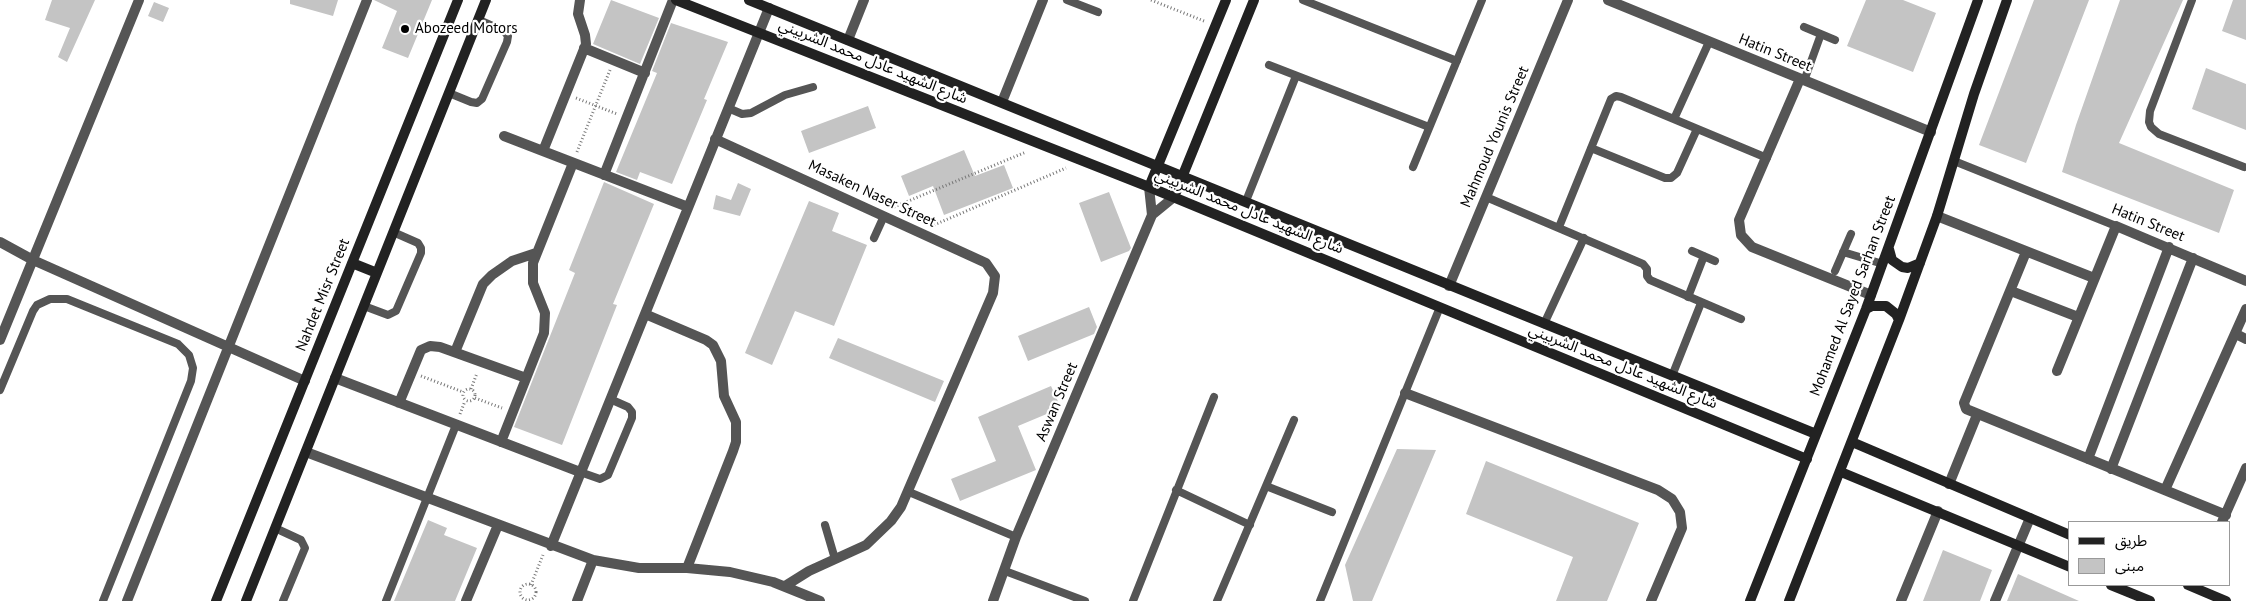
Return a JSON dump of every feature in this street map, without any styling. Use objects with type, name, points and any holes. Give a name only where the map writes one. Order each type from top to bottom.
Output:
[{"type":"street","points":[[0,340],[139,0]]},
{"type":"street","points":[[127,601],[366,0]]},
{"type":"street","name":"Nahdet Misr Street","points":[[216,601],[458,0]]},
{"type":"street","points":[[246,601],[486,0]]},
{"type":"street","points":[[543,152],[584,48],[586,35],[578,14],[580,0]]},
{"type":"street","points":[[604,175],[675,0]]},
{"type":"street","name":"شارع الشهيد عادل محمد الشربيني","points":[[675,0],[1174,197],[1807,459]]},
{"type":"street","name":"شارع الشهيد عادل محمد الشربيني","points":[[749,0],[1816,434]]},
{"type":"street","points":[[848,40],[864,0]]},
{"type":"street","points":[[1002,102],[1043,0]]},
{"type":"street","name":"Aswan Street","points":[[1152,215],[1149,187],[1226,0]]},
{"type":"street","name":"Aswan Street","points":[[993,601],[1016,537],[1152,215],[1174,197],[1254,0]]},
{"type":"street","name":"Mahmoud Younis Street","points":[[1449,286],[1568,0]]},
{"type":"street","name":"Hatin Street","points":[[1608,0],[1931,132]]},
{"type":"street","name":"Mohamed Al Sayed Sarhan Street","points":[[1750,601],[1889,249],[1978,0]]},
{"type":"street","points":[[1789,601],[1841,472],[1920,263],[1937,216],[1974,94],[2007,0]]},
{"type":"street","points":[[549,545],[769,8]]},
{"type":"street","points":[[584,48],[645,73]]},
{"type":"street","points":[[1802,80],[1739,220],[1739,228],[1745,242],[1752,247],[1871,295]]},
{"type":"street","points":[[504,136],[688,207]]},
{"type":"street","name":"Masaken Naser Street","points":[[716,139],[986,263],[995,276],[993,293],[909,492]]},
{"type":"street","points":[[501,442],[545,326],[545,313],[533,283],[532,273],[536,253],[573,163]]},
{"type":"street","points":[[1937,216],[2094,278]]},
{"type":"street","points":[[2057,371],[2116,226]]},
{"type":"street","name":"Hatin Street","points":[[2116,226],[2246,281]]},
{"type":"street","points":[[0,242],[33,260],[305,381]]},
{"type":"street","points":[[2088,459],[2169,247]]},
{"type":"street","points":[[1889,249],[1892,260],[1902,267],[1908,268],[1920,263]]},
{"type":"street","points":[[2026,252],[1964,403],[1968,411],[2165,490],[2224,518],[2246,468]]},
{"type":"street","points":[[455,352],[483,284],[501,267],[536,253]]},
{"type":"street","points":[[2111,469],[2193,258]]},
{"type":"street","points":[[352,263],[377,273]]},
{"type":"street","points":[[2011,291],[2078,317]]},
{"type":"street","points":[[1866,309],[1872,306],[1886,306],[1892,310],[1899,320]]},
{"type":"street","points":[[2165,490],[2241,336],[2246,309]]},
{"type":"street","points":[[645,314],[706,340],[713,345],[721,361],[724,396],[736,422],[736,442],[733,451],[686,568]]},
{"type":"street","points":[[399,403],[421,350],[427,347],[436,346],[526,378]]},
{"type":"street","points":[[335,378],[580,472]]},
{"type":"street","points":[[1405,393],[1658,490],[1672,499],[1680,512],[1682,528],[1651,601]]},
{"type":"street","points":[[1949,484],[1977,415]]},
{"type":"street","points":[[1852,442],[2068,534]]},
{"type":"street","points":[[306,452],[593,560],[640,568],[686,568],[730,572],[785,586],[820,601]]},
{"type":"street","points":[[1841,472],[2068,566]]},
{"type":"street","points":[[785,586],[810,571],[851,553],[880,534],[891,522],[909,492]]},
{"type":"street","points":[[1901,601],[1938,511]]},
{"type":"street","points":[[1995,601],[2030,518]]},
{"type":"street","points":[[466,601],[498,525]]},
{"type":"street","points":[[577,601],[593,560]]},
{"type":"street","points":[[2113,586],[2150,601]]},
{"type":"street","points":[[2192,586],[2226,601]]},
{"type":"lane","points":[[1068,0],[1098,12]]},
{"type":"lane","points":[[1302,0],[1457,61]]},
{"type":"lane","points":[[1413,167],[1482,0]]},
{"type":"lane","points":[[2192,0],[2150,111],[2149,122],[2151,127],[2159,134],[2244,167]]},
{"type":"lane","points":[[449,93],[471,102],[477,103],[482,100],[507,42],[508,36],[504,31],[478,20]]},
{"type":"lane","points":[[1804,27],[1836,40]]},
{"type":"lane","points":[[1802,80],[1822,34]]},
{"type":"lane","points":[[1674,119],[1709,42]]},
{"type":"lane","points":[[1269,65],[1430,127]]},
{"type":"lane","points":[[1246,202],[1296,76]]},
{"type":"lane","points":[[728,108],[742,114],[752,113],[785,95],[813,87]]},
{"type":"lane","points":[[1559,227],[1612,100],[1616,96],[1767,158]]},
{"type":"lane","points":[[1592,148],[1665,178],[1671,178],[1677,172],[1697,128]]},
{"type":"lane","name":"Hatin Street","points":[[1954,161],[2116,226]]},
{"type":"lane","points":[[1486,197],[1644,264],[1648,269],[1647,276],[1650,280],[1741,319]]},
{"type":"lane","points":[[874,238],[881,215]]},
{"type":"lane","points":[[364,306],[388,315],[396,311],[421,254],[421,248],[418,243],[394,232]]},
{"type":"lane","points":[[1835,271],[1851,234]]},
{"type":"lane","points":[[1544,324],[1584,238]]},
{"type":"lane","points":[[1692,251],[1715,260]]},
{"type":"lane","points":[[1843,252],[1883,264]]},
{"type":"lane","points":[[1688,297],[1704,256]]},
{"type":"lane","points":[[0,390],[33,311],[37,306],[50,299],[67,299],[178,344],[188,355],[193,368],[191,381],[104,601]]},
{"type":"lane","points":[[1672,376],[1702,303]]},
{"type":"lane","points":[[1320,601],[1440,308]]},
{"type":"lane","points":[[1132,601],[1214,397]]},
{"type":"lane","points":[[580,472],[600,479],[608,475],[632,418],[632,412],[628,407],[610,399]]},
{"type":"lane","points":[[1217,601],[1294,420]]},
{"type":"lane","points":[[386,601],[456,425]]},
{"type":"lane","points":[[1266,486],[1332,512]]},
{"type":"lane","points":[[1176,490],[1250,525]]},
{"type":"lane","points":[[909,492],[1016,537]]},
{"type":"lane","points":[[825,525],[835,559]]},
{"type":"lane","points":[[275,528],[301,540],[305,548],[283,601]]},
{"type":"lane","points":[[1005,571],[1085,601]]},
{"type":"path","points":[[1151,0],[1216,26]]},
{"type":"path","points":[[573,163],[614,60]]},
{"type":"path","points":[[566,94],[627,118]]},
{"type":"path","points":[[881,215],[1043,145]]},
{"type":"path","points":[[918,232],[1083,161]]},
{"type":"path","points":[[412,372],[463,392]]},
{"type":"path","points":[[463,392],[467,388],[473,390],[475,398]]},
{"type":"path","points":[[463,392],[465,400],[470,401],[475,398]]},
{"type":"path","points":[[475,398],[513,412]]},
{"type":"path","points":[[531,585],[549,545]]},
{"type":"path","points":[[528,584],[531,585],[536,591],[535,595],[530,600],[522,598],[520,595],[521,588],[528,584]]},
{"type":"building","points":[[52,0],[95,0],[67,62],[58,57],[70,28],[45,20]]},
{"type":"building","points":[[290,0],[338,0],[333,16],[290,4]]},
{"type":"building","name":"Abozeed Motors","points":[[374,0],[432,0],[408,58],[382,48],[397,11]]},
{"type":"building","points":[[611,0],[659,18],[640,64],[593,44]]},
{"type":"building","points":[[1866,0],[1903,0],[1936,13],[1913,72],[1847,46]]},
{"type":"building","points":[[2034,0],[2089,0],[2026,163],[1979,145]]},
{"type":"building","points":[[2120,0],[2183,0],[2119,143],[2234,190],[2219,233],[2062,172],[2076,125]]},
{"type":"building","points":[[2233,0],[2246,0],[2246,40],[2222,31]]},
{"type":"building","points":[[154,2],[169,8],[163,22],[148,16]]},
{"type":"building","points":[[671,23],[728,42],[704,99],[707,100],[672,184],[640,172],[637,180],[616,172],[657,73],[652,71]]},
{"type":"building","points":[[2206,68],[2246,84],[2246,130],[2192,109]]},
{"type":"building","points":[[868,106],[876,128],[809,153],[801,131]]},
{"type":"building","points":[[964,150],[975,176],[1004,165],[1013,188],[944,215],[933,186],[909,196],[901,176]]},
{"type":"building","points":[[604,182],[654,204],[613,304],[617,305],[562,445],[514,427],[575,273],[569,270]]},
{"type":"building","points":[[738,183],[751,189],[740,216],[713,209],[716,195],[731,200]]},
{"type":"building","points":[[1109,192],[1131,248],[1129,251],[1101,262],[1079,203]]},
{"type":"building","points":[[809,201],[839,213],[832,231],[867,245],[834,326],[795,311],[772,365],[745,353]]},
{"type":"building","points":[[1089,307],[1097,327],[1094,334],[1028,361],[1018,336]]},
{"type":"building","points":[[838,338],[944,381],[935,402],[829,358]]},
{"type":"building","points":[[1051,386],[1061,408],[1018,426],[1036,470],[960,501],[951,479],[996,461],[978,417]]},
{"type":"building","points":[[1397,449],[1436,450],[1372,601],[1353,601],[1345,565]]},
{"type":"building","points":[[1486,461],[1639,523],[1607,601],[1556,601],[1573,557],[1466,514]]},
{"type":"building","points":[[428,520],[447,528],[444,535],[477,548],[455,601],[394,601]]},
{"type":"building","points":[[1943,550],[1992,570],[1980,601],[1923,601]]},
{"type":"building","points":[[2018,574],[2079,601],[2007,601]]},
{"type":"place","name":"Abozeed Motors","points":[[405,29]]}]
